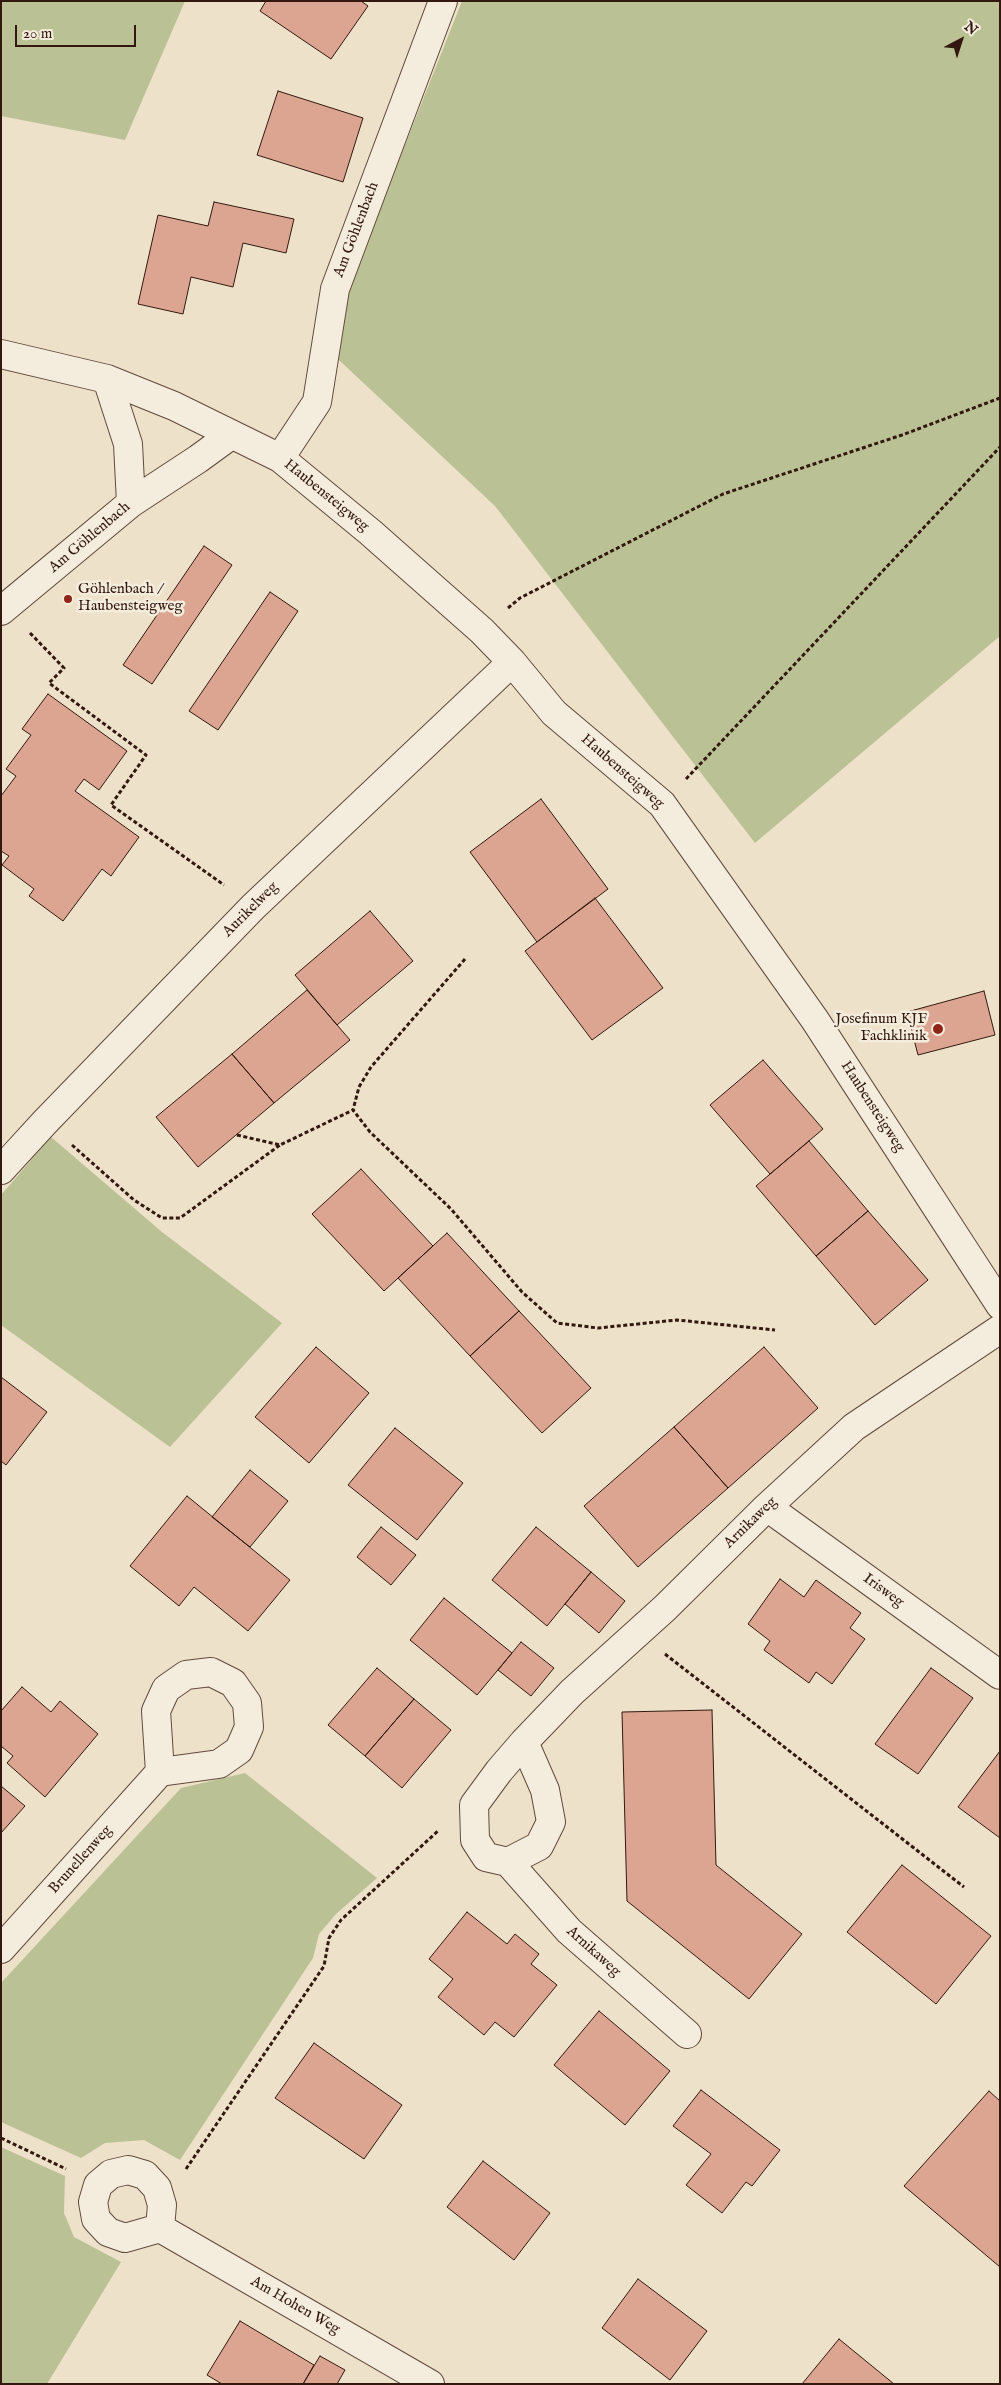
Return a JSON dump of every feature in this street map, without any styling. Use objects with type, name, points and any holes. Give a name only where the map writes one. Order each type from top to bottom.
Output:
[{"type":"street","name":"Am Göhlenbach","points":[[280,458],[316,402],[334,289],[443,1]]},
{"type":"street","name":"Haubensteigweg","points":[[1,354],[107,380],[174,406],[280,458],[370,532],[482,631],[512,662],[554,713],[662,804],[815,1020],[1000,1304]]},
{"type":"street","points":[[107,380],[128,444],[131,503]]},
{"type":"street","name":"Am Göhlenbach","points":[[3,609],[131,503],[231,435]]},
{"type":"street","name":"Aurikelweg","points":[[1,1170],[253,907],[512,662]]},
{"type":"street","name":"Arnikaweg","points":[[474,1805],[499,1770],[572,1692],[854,1427],[1000,1329]]},
{"type":"street","name":"Irisweg","points":[[767,1507],[1000,1675]]},
{"type":"street","points":[[474,1805],[475,1840],[486,1857],[508,1862],[539,1846],[552,1822],[545,1790],[524,1742]]},
{"type":"street","name":"Brunellenweg","points":[[1,1948],[160,1772]]},
{"type":"street","name":"Arnikaweg","points":[[508,1862],[569,1931],[687,2034]]},
{"type":"street","points":[[128,2170],[145,2175],[156,2188],[161,2216],[125,2238],[108,2232],[96,2219],[93,2202],[98,2185],[111,2174],[128,2170]]},
{"type":"street","name":"Am Hohen Weg","points":[[161,2216],[430,2384]]},
{"type":"path","points":[[482,631],[520,598],[723,494],[902,435],[1000,398]]},
{"type":"path","points":[[662,804],[1000,447]]},
{"type":"path","points":[[3,609],[64,668],[49,683],[146,755],[111,805],[200,868]]},
{"type":"path","points":[[45,1122],[134,1200],[162,1218],[180,1218],[280,1145],[353,1110],[359,1087],[371,1067],[465,959]]},
{"type":"path","points":[[353,1110],[370,1132],[451,1209],[522,1292],[557,1323],[598,1328],[677,1320],[776,1330]]},
{"type":"path","points":[[237,1135],[280,1145]]},
{"type":"path","points":[[637,1632],[964,1887]]},
{"type":"path","points":[[161,2216],[324,1966],[329,1938],[342,1920],[430,1837],[474,1805]]},
{"type":"path","points":[[1,2138],[98,2185]]},
{"type":"green space","points":[[1,1],[185,1],[125,140],[1,116]]},
{"type":"green space","points":[[462,1],[1000,1],[1000,636],[755,843],[495,506],[325,347]]},
{"type":"green space","points":[[51,1137],[162,1232],[282,1323],[170,1447],[1,1325],[1,1195]]},
{"type":"green space","points":[[245,1773],[377,1878],[336,1914],[319,1934],[313,1958],[180,2160],[144,2140],[105,2143],[81,2158],[1,2122],[1,1983],[181,1788]]},
{"type":"green space","points":[[1,2147],[65,2176],[64,2213],[74,2237],[121,2262],[47,2384],[1,2384]]},
{"type":"building","points":[[266,1],[361,1],[368,6],[331,59],[260,11]]},
{"type":"building","points":[[278,91],[363,118],[343,182],[257,155]]},
{"type":"building","points":[[214,202],[294,219],[286,253],[243,243],[233,287],[191,277],[183,314],[138,304],[158,215],[208,226]]},
{"type":"building","points":[[204,546],[232,565],[152,684],[123,665]]},
{"type":"building","points":[[270,592],[298,611],[218,730],[189,711]]},
{"type":"building","points":[[48,694],[127,751],[99,790],[84,779],[75,791],[139,837],[111,876],[102,869],[63,921],[29,896],[34,889],[2,865],[9,856],[1,851],[1,796],[16,776],[6,769],[31,735],[22,729]]},
{"type":"building","points":[[541,799],[608,889],[537,942],[470,852]]},
{"type":"building","points":[[595,898],[663,988],[592,1040],[525,951]]},
{"type":"building","points":[[370,911],[413,961],[337,1025],[295,975]]},
{"type":"building","points":[[307,990],[350,1040],[274,1103],[232,1054]]},
{"type":"building","points":[[984,991],[995,1035],[918,1055],[907,1012]]},
{"type":"building","points":[[232,1054],[274,1103],[198,1167],[156,1117]]},
{"type":"building","points":[[763,1060],[823,1129],[770,1174],[710,1105]]},
{"type":"building","points":[[809,1141],[868,1211],[816,1256],[756,1186]]},
{"type":"building","points":[[361,1169],[433,1246],[384,1291],[312,1214]]},
{"type":"building","points":[[868,1211],[928,1280],[875,1325],[816,1256]]},
{"type":"building","points":[[447,1233],[519,1311],[470,1356],[398,1278]]},
{"type":"building","points":[[519,1311],[591,1388],[542,1433],[470,1356]]},
{"type":"building","points":[[316,1347],[369,1393],[309,1463],[255,1417]]},
{"type":"building","points":[[764,1347],[818,1408],[728,1488],[674,1427]]},
{"type":"building","points":[[1,1377],[47,1412],[6,1465],[1,1461]]},
{"type":"building","points":[[674,1427],[728,1488],[638,1567],[584,1506]]},
{"type":"building","points":[[395,1428],[463,1483],[417,1540],[348,1485]]},
{"type":"building","points":[[250,1470],[288,1501],[250,1547],[212,1517]]},
{"type":"building","points":[[187,1496],[290,1580],[248,1631],[194,1587],[179,1606],[130,1566]]},
{"type":"building","points":[[381,1527],[416,1555],[391,1585],[357,1557]]},
{"type":"building","points":[[536,1527],[591,1572],[547,1626],[492,1580]]},
{"type":"building","points":[[591,1572],[625,1601],[599,1633],[565,1604]]},
{"type":"building","points":[[780,1579],[804,1597],[816,1580],[861,1613],[850,1628],[865,1639],[832,1684],[816,1672],[809,1683],[764,1650],[770,1641],[748,1624]]},
{"type":"building","points":[[444,1598],[512,1653],[477,1695],[410,1640]]},
{"type":"building","points":[[521,1642],[554,1668],[531,1696],[498,1670]]},
{"type":"building","points":[[377,1668],[414,1699],[365,1756],[328,1725]]},
{"type":"building","points":[[931,1668],[973,1698],[918,1774],[875,1744]]},
{"type":"building","points":[[22,1687],[51,1712],[60,1701],[98,1734],[45,1797],[7,1763],[13,1756],[1,1746],[1,1711]]},
{"type":"building","points":[[414,1699],[451,1730],[402,1788],[365,1756]]},
{"type":"building","points":[[712,1710],[716,1865],[802,1934],[749,1999],[627,1901],[622,1712]]},
{"type":"building","points":[[1000,1751],[1000,1838],[958,1807]]},
{"type":"building","points":[[1,1786],[25,1806],[1,1833]]},
{"type":"building","points":[[902,1865],[991,1936],[936,2004],[847,1932]]},
{"type":"building","points":[[467,1912],[507,1944],[515,1934],[539,1954],[531,1964],[557,1985],[514,2037],[495,2022],[484,2035],[438,1997],[453,1979],[429,1959]]},
{"type":"building","points":[[599,2011],[670,2071],[625,2125],[554,2065]]},
{"type":"building","points":[[314,2043],[402,2105],[364,2159],[275,2098]]},
{"type":"building","points":[[701,2090],[780,2150],[752,2186],[746,2182],[722,2213],[686,2185],[711,2154],[673,2126]]},
{"type":"building","points":[[989,2091],[1000,2101],[1000,2267],[904,2186]]},
{"type":"building","points":[[483,2161],[550,2213],[514,2260],[447,2207]]},
{"type":"building","points":[[638,2279],[707,2331],[670,2380],[602,2328]]},
{"type":"building","points":[[240,2321],[314,2365],[303,2384],[222,2384],[207,2375]]},
{"type":"building","points":[[839,2339],[894,2384],[802,2384]]},
{"type":"building","points":[[320,2356],[345,2370],[337,2384],[303,2384]]},
{"type":"place","name":"Göhlenbach / Haubensteigweg","points":[[68,599]]},
{"type":"place","name":"Josefinum KJF Fachklinik","points":[[938,1029]]}]
